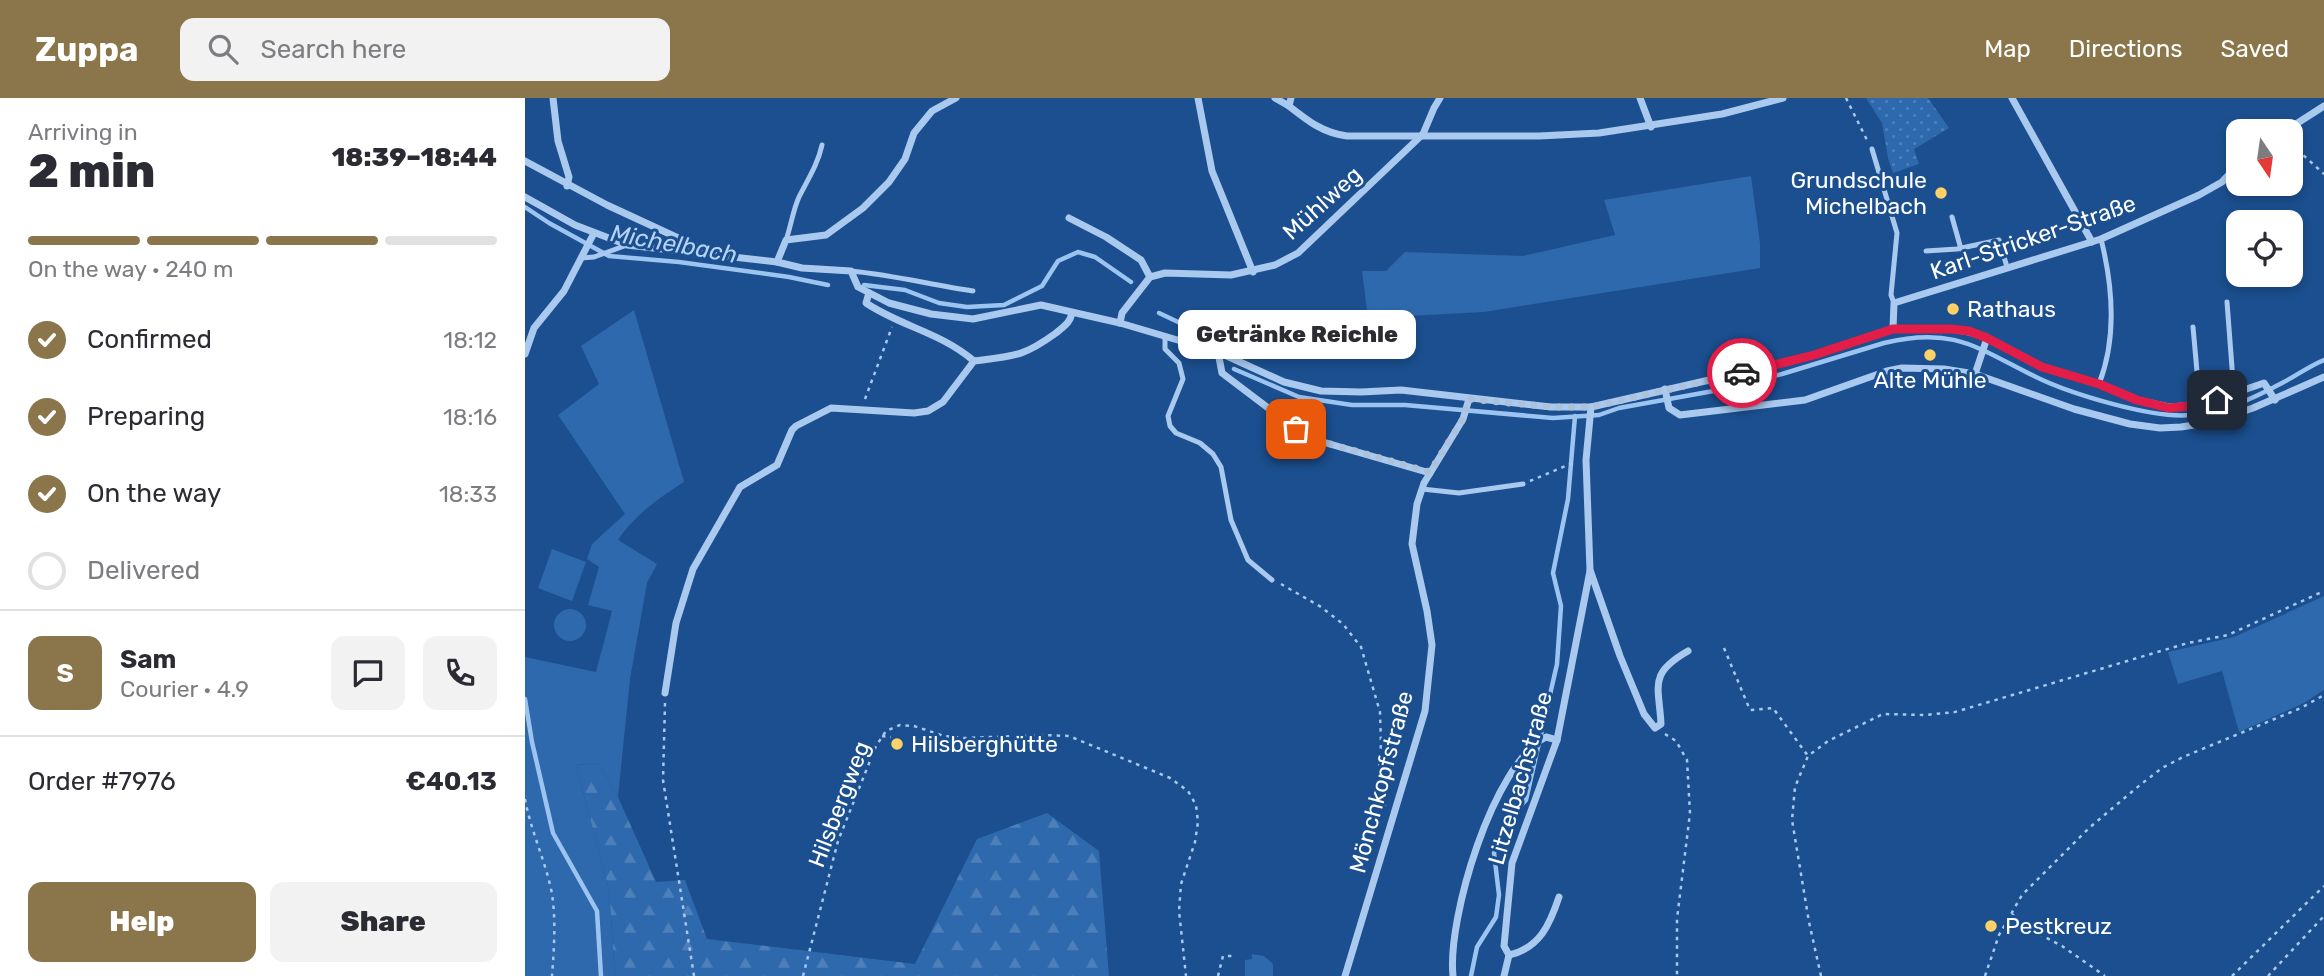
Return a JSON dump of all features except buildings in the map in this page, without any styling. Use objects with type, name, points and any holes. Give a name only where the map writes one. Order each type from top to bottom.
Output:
[{"type":"street","points":[[553,98],[558,141],[569,177],[567,186]]},
{"type":"street","points":[[777,262],[786,240],[826,235],[863,208],[890,182],[905,159],[914,133],[932,111],[956,98]]},
{"type":"street","points":[[1198,98],[1212,171],[1253,272]]},
{"type":"street","points":[[1275,98],[1290,102],[1316,127],[1331,134],[1347,136],[1539,136],[1599,133],[1722,114],[1783,98]]},
{"type":"street","name":"Mühlweg","points":[[1150,276],[1164,272],[1231,275],[1253,272],[1275,265],[1306,246],[1423,134],[1440,98]]},
{"type":"street","points":[[1640,98],[1651,127]]},
{"type":"street","points":[[2012,98],[2091,242]]},
{"type":"street","points":[[2303,119],[2324,106]]},
{"type":"street","points":[[525,161],[567,186],[702,248],[705,255]]},
{"type":"street","name":"Karl-Stricker-Straße","points":[[1894,303],[2102,239],[2199,195],[2226,178]]},
{"type":"street","points":[[525,197],[593,236],[627,245],[777,262],[802,268],[851,271],[858,287],[869,293],[889,303],[931,314],[973,319],[1041,305],[1120,323],[1218,352],[1285,382],[1321,391],[1361,393],[1401,390],[1468,402],[1591,409],[1814,355],[1893,329],[1951,329],[1969,331],[2042,367],[2099,384],[2137,400],[2169,408],[2200,405],[2265,383],[2274,398]]},
{"type":"street","points":[[1069,218],[1106,237],[1141,260],[1150,276],[1122,313],[1120,323]]},
{"type":"street","points":[[525,354],[534,328],[563,291],[593,236]]},
{"type":"street","points":[[869,293],[866,303],[894,320],[927,331],[975,361],[1005,358],[1031,351],[1070,322],[1073,313]]},
{"type":"street","points":[[1893,329],[1894,303]]},
{"type":"street","points":[[1975,374],[1986,341]]},
{"type":"street","points":[[1218,352],[1222,373],[1296,429],[1316,440],[1430,472]]},
{"type":"street","points":[[666,693],[676,623],[693,569],[740,487],[777,466],[792,430],[831,408],[914,413],[927,411],[943,402],[975,361]]},
{"type":"street","points":[[1666,392],[1669,408],[1680,415],[1805,400],[1902,368],[1944,369],[1975,374],[2074,409],[2130,424],[2160,428],[2213,422],[2324,377]]},
{"type":"street","name":"Mönchkopfstraße","points":[[1345,976],[1425,711],[1431,645],[1427,611],[1412,544],[1417,503],[1430,472],[1463,419],[1468,402]]},
{"type":"street","points":[[1591,409],[1586,460],[1590,570],[1620,656],[1651,726],[1658,728],[1661,724],[1656,686],[1659,679],[1668,665],[1688,651]]},
{"type":"street","name":"Litzelbachstraße","points":[[1504,976],[1509,955],[1504,946],[1513,863],[1557,740],[1590,570]]},
{"type":"street","name":"Litzelbachstraße","points":[[1453,976],[1453,935],[1471,861],[1491,813],[1517,763],[1535,743],[1546,737],[1557,740]]},
{"type":"street","points":[[1509,955],[1523,951],[1550,926],[1559,897]]},
{"type":"lane","points":[[786,240],[798,200],[820,159],[822,145]]},
{"type":"lane","points":[[1872,149],[1897,233],[1891,295],[1894,303]]},
{"type":"lane","points":[[1952,217],[1961,248]]},
{"type":"lane","points":[[2099,384],[2111,342],[2109,279],[2102,239]]},
{"type":"lane","points":[[1926,251],[1961,248],[1999,240],[2007,267]]},
{"type":"lane","points":[[583,255],[594,257],[627,245]]},
{"type":"lane","points":[[851,271],[910,278],[938,286],[973,291]]},
{"type":"lane","points":[[2227,302],[2234,394]]},
{"type":"lane","points":[[2193,327],[2200,405]]},
{"type":"lane","points":[[1165,337],[1165,349],[1179,363],[1183,379],[1168,416],[1170,426],[1176,433],[1200,443],[1213,454],[1221,467],[1231,520],[1248,561],[1272,580]]},
{"type":"lane","points":[[1422,489],[1459,493],[1523,484]]},
{"type":"path","points":[[1846,98],[1872,149]]},
{"type":"path","points":[[2303,156],[2324,174]]},
{"type":"path","points":[[861,410],[894,320]]},
{"type":"path","points":[[1542,476],[1574,462]]},
{"type":"path","points":[[1272,580],[1321,607],[1343,624],[1361,647],[1380,712],[1378,779],[1388,816],[1394,820]]},
{"type":"path","points":[[1821,976],[1792,820],[1795,787],[1808,756],[1828,741],[1883,714],[1926,715],[1955,712],[2188,643],[2228,635],[2324,591]]},
{"type":"path","points":[[1724,648],[1750,710],[1773,708],[1808,756]]},
{"type":"path","points":[[666,693],[663,780],[694,976]]},
{"type":"path","points":[[1985,976],[1999,935],[2022,895],[2089,828],[2162,768],[2301,708],[2324,695]]},
{"type":"path","name":"Hilsbergweg","points":[[803,976],[838,841],[876,746],[886,731],[900,725],[964,738],[1069,736],[1170,778],[1188,791],[1196,805],[1198,822],[1195,842],[1181,884],[1179,911],[1186,976]]},
{"type":"path","points":[[1658,728],[1676,741],[1687,760],[1690,813],[1677,919],[1677,976]]},
{"type":"path","points":[[882,736],[891,737]]},
{"type":"path","points":[[525,799],[529,823],[552,895],[552,976]]},
{"type":"path","points":[[2232,976],[2324,886]]},
{"type":"path","points":[[2011,913],[2026,927],[2062,946],[2105,976]]},
{"type":"path","points":[[2268,976],[2324,916]]},
{"type":"path","points":[[1218,976],[1223,956],[1236,956]]},
{"type":"green space","points":[[1866,98],[1928,98],[1949,128],[1914,149],[1919,164],[1893,173],[1882,123]]},
{"type":"green space","points":[[1751,176],[1760,243],[1760,268],[1484,312],[1368,318],[1362,271],[1386,271],[1405,252],[1523,256],[1615,235],[1604,200]]},
{"type":"green space","points":[[634,310],[684,482],[632,522],[618,540],[657,564],[647,583],[630,679],[618,797],[598,763],[576,765],[609,890],[615,976],[525,976],[525,657],[596,672],[612,611],[588,605],[599,567],[587,559],[592,544],[625,514],[558,415],[599,384],[581,346]]},
{"type":"green space","points":[[552,549],[586,562],[572,601],[538,588]]},
{"type":"green space","points":[[2324,596],[2324,690],[2304,703],[2239,732],[2222,671],[2178,684],[2168,652],[2234,637]]},
{"type":"green space","points":[[570,609],[582,613],[586,625],[582,637],[570,641],[558,637],[554,625],[558,613]]},
{"type":"green space","points":[[598,763],[618,797],[656,882],[685,880],[707,939],[915,964],[977,839],[1047,813],[1099,851],[1109,976],[615,976],[609,890],[576,765]]},
{"type":"green space","points":[[1252,954],[1264,956],[1273,964],[1273,976],[1245,976],[1245,960],[1252,959]]},
{"type":"waterway","name":"Michelbach","points":[[525,207],[609,256],[679,262],[828,285]]},
{"type":"waterway","name":"Michelbach","points":[[864,285],[905,290],[939,303],[967,307],[1004,305],[1042,286],[1058,261],[1078,252],[1095,257],[1131,282]]},
{"type":"waterway","name":"Michelbach","points":[[1159,313],[1210,337]]},
{"type":"waterway","name":"Michelbach","points":[[1234,369],[1299,397],[1352,405],[1405,405],[1553,418],[1599,415],[1619,408],[1719,390],[1884,343],[1929,337],[1947,339],[1980,349],[2051,384],[2090,398],[2156,413],[2191,415],[2238,404],[2324,360]]},
{"type":"waterway","points":[[1471,976],[1477,947],[1496,917],[1499,895],[1494,853],[1504,824],[1526,800],[1557,664],[1561,606],[1553,573],[1568,499],[1575,416]]},
{"type":"waterway","points":[[525,699],[553,833],[597,911],[601,976]]},
{"type":"way so far","points":[[1296,429],[1316,440],[1430,472],[1463,419],[1469,399],[1551,407],[1591,407],[1742,373]]},
{"type":"place","name":"Grundschule Michelbach","points":[[1941,193]]},
{"type":"place","name":"Rathaus","points":[[1953,309]]},
{"type":"place","name":"Alte Mühle","points":[[1930,355]]},
{"type":"place","name":"Getränke Reichle","points":[[1296,429]]},
{"type":"place","name":"Hilsberghütte","points":[[897,744]]},
{"type":"place","name":"Pestkreuz","points":[[1991,926]]},
{"type":"route","points":[[1742,373],[1814,355],[1893,329],[1951,329],[1969,331],[2042,367],[2099,384],[2137,400],[2169,408],[2200,405],[2217,400]]}]
